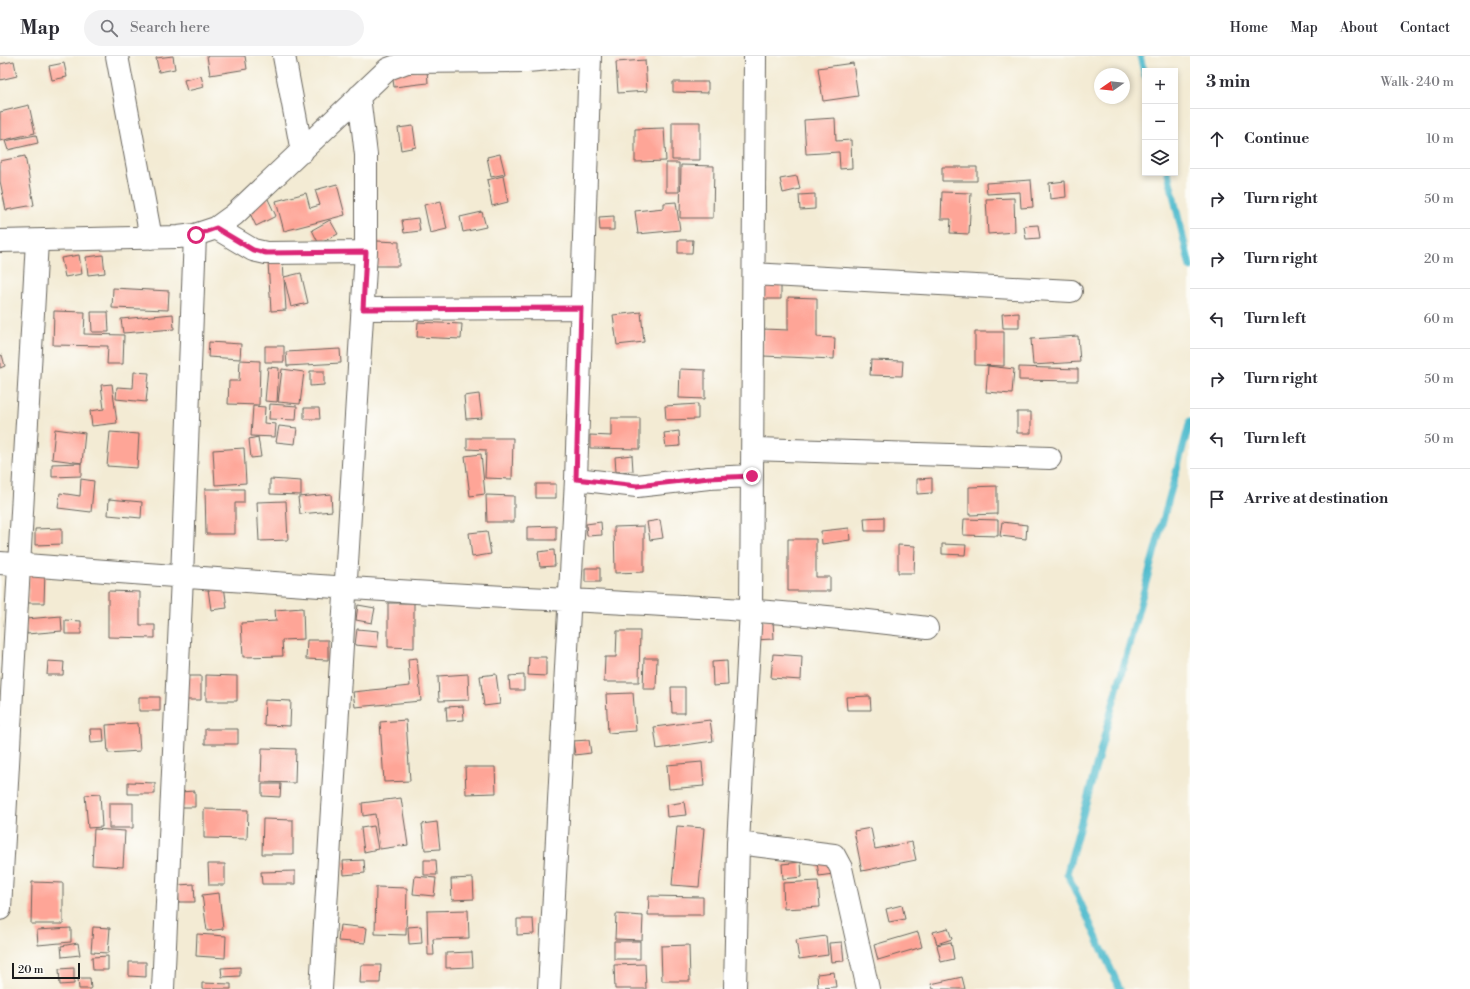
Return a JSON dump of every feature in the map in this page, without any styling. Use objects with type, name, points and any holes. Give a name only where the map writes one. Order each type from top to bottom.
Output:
[{"type":"street","points":[[117,56],[151,238]]},
{"type":"street","points":[[284,56],[302,152]]},
{"type":"street","points":[[0,241],[151,238],[196,235],[216,228],[234,215],[388,69],[407,62],[431,59],[527,61],[583,56]]},
{"type":"street","points":[[549,989],[576,479],[590,56]]},
{"type":"street","points":[[735,989],[738,843],[751,610],[755,56]]},
{"type":"street","points":[[321,989],[366,252],[366,155],[359,96]]},
{"type":"street","points":[[216,228],[253,250],[266,253],[366,252]]},
{"type":"street","points":[[163,989],[196,235]]},
{"type":"street","points":[[0,909],[10,564],[37,241]]},
{"type":"street","points":[[754,274],[1070,290]]},
{"type":"street","points":[[363,309],[581,308]]},
{"type":"street","points":[[753,449],[1050,458]]},
{"type":"street","points":[[576,479],[637,486],[709,478],[752,476]]},
{"type":"street","points":[[10,564],[182,578],[751,610],[849,618],[927,628]]},
{"type":"street","points":[[738,843],[834,855],[841,868],[868,989]]},
{"type":"building","points":[[173,56],[175,69],[159,72],[156,58]]},
{"type":"building","points":[[207,56],[245,56],[247,69],[210,75]]},
{"type":"building","points":[[645,60],[647,91],[618,93],[616,62]]},
{"type":"building","points":[[14,61],[17,76],[0,80],[0,64]]},
{"type":"building","points":[[64,63],[67,77],[52,80],[49,66]]},
{"type":"building","points":[[853,63],[858,96],[823,101],[818,68]]},
{"type":"building","points":[[427,70],[428,83],[394,87],[392,73]]},
{"type":"building","points":[[201,76],[204,87],[187,91],[184,80]]},
{"type":"building","points":[[673,82],[708,82],[708,93],[673,92]]},
{"type":"building","points":[[29,105],[35,133],[0,141],[0,112]]},
{"type":"building","points":[[835,118],[836,141],[851,140],[852,168],[840,169],[839,152],[806,154],[804,120]]},
{"type":"building","points":[[672,122],[700,122],[700,160],[672,160]]},
{"type":"building","points":[[413,126],[416,147],[401,150],[398,128]]},
{"type":"building","points":[[664,128],[666,161],[635,162],[635,129]]},
{"type":"building","points":[[36,135],[38,143],[8,150],[5,141]]},
{"type":"building","points":[[500,154],[505,174],[491,177],[487,157]]},
{"type":"building","points":[[25,156],[34,205],[6,210],[0,181],[0,161]]},
{"type":"building","points":[[666,163],[679,163],[679,192],[666,192]]},
{"type":"building","points":[[681,165],[714,166],[713,218],[680,218]]},
{"type":"building","points":[[942,167],[977,167],[977,181],[942,181]]},
{"type":"building","points":[[503,176],[508,202],[492,206],[487,180]]},
{"type":"building","points":[[797,176],[800,189],[783,193],[780,179]]},
{"type":"building","points":[[1031,180],[1033,207],[1021,208],[1020,192],[987,194],[986,183]]},
{"type":"building","points":[[1065,181],[1066,197],[1050,199],[1049,183]]},
{"type":"building","points":[[337,184],[345,215],[284,231],[276,201],[306,193],[310,208],[320,205],[315,190]]},
{"type":"building","points":[[942,192],[971,193],[969,234],[950,233],[951,219],[941,219]]},
{"type":"building","points":[[815,194],[815,209],[800,210],[799,195]]},
{"type":"building","points":[[267,197],[276,216],[256,226],[247,207]]},
{"type":"building","points":[[1014,198],[1015,232],[988,234],[986,199]]},
{"type":"building","points":[[441,201],[447,229],[430,233],[424,205]]},
{"type":"building","points":[[676,202],[680,230],[638,234],[635,211],[664,208],[664,203]]},
{"type":"building","points":[[482,212],[486,227],[463,232],[460,217]]},
{"type":"building","points":[[614,216],[614,230],[600,230],[599,217]]},
{"type":"building","points":[[418,218],[420,231],[404,233],[402,220]]},
{"type":"building","points":[[330,220],[338,234],[319,244],[312,230]]},
{"type":"building","points":[[1038,225],[1040,238],[1026,239],[1024,226]]},
{"type":"building","points":[[678,240],[693,240],[692,253],[678,253]]},
{"type":"building","points":[[377,241],[399,242],[399,266],[376,266]]},
{"type":"building","points":[[79,255],[82,274],[65,277],[61,258]]},
{"type":"building","points":[[103,255],[105,273],[88,275],[86,257]]},
{"type":"building","points":[[268,262],[283,262],[286,310],[271,311]]},
{"type":"building","points":[[301,273],[308,303],[291,307],[284,277]]},
{"type":"building","points":[[763,277],[781,277],[781,299],[763,299]]},
{"type":"building","points":[[113,288],[169,291],[168,310],[112,308]]},
{"type":"building","points":[[788,297],[817,298],[817,337],[835,338],[834,359],[763,356],[763,329],[788,330]]},
{"type":"building","points":[[54,311],[85,312],[84,334],[124,335],[123,364],[107,364],[108,346],[53,345]]},
{"type":"building","points":[[91,312],[108,312],[109,332],[92,332]]},
{"type":"building","points":[[641,312],[644,342],[617,345],[613,315]]},
{"type":"building","points":[[1019,313],[1019,328],[1003,328],[1002,314]]},
{"type":"building","points":[[173,314],[174,329],[123,333],[121,319]]},
{"type":"building","points":[[418,322],[462,324],[461,339],[417,337]]},
{"type":"building","points":[[975,332],[1004,332],[1004,366],[975,365]]},
{"type":"building","points":[[1078,336],[1080,362],[1033,365],[1031,339]]},
{"type":"building","points":[[209,342],[241,344],[240,359],[208,357]]},
{"type":"building","points":[[265,346],[284,346],[284,362],[265,362]]},
{"type":"building","points":[[340,349],[341,363],[287,366],[286,352]]},
{"type":"building","points":[[2,355],[5,366],[0,368],[0,356]]},
{"type":"building","points":[[240,360],[260,361],[259,405],[228,404],[229,381],[239,381]]},
{"type":"building","points":[[871,360],[903,361],[902,376],[870,375]]},
{"type":"building","points":[[988,366],[1014,369],[1012,394],[986,392]]},
{"type":"building","points":[[268,367],[279,368],[277,402],[265,401]]},
{"type":"building","points":[[1019,367],[1078,369],[1078,381],[1019,380]]},
{"type":"building","points":[[282,369],[304,372],[300,404],[278,402]]},
{"type":"building","points":[[680,369],[705,370],[705,399],[679,398]]},
{"type":"building","points":[[310,371],[324,371],[324,385],[310,386]]},
{"type":"building","points":[[134,372],[149,373],[146,402],[116,399],[117,387],[133,388]]},
{"type":"building","points":[[112,384],[117,423],[92,426],[90,411],[104,409],[101,385]]},
{"type":"building","points":[[479,394],[482,418],[466,419],[464,396]]},
{"type":"building","points":[[270,404],[297,406],[296,420],[269,419]]},
{"type":"building","points":[[698,404],[698,419],[666,420],[665,406]]},
{"type":"building","points":[[253,406],[265,407],[264,423],[276,424],[275,437],[251,436]]},
{"type":"building","points":[[304,408],[319,408],[320,419],[304,419]]},
{"type":"building","points":[[1017,412],[1031,412],[1031,433],[1017,433]]},
{"type":"building","points":[[611,418],[640,418],[640,449],[590,448],[590,435],[611,436]]},
{"type":"building","points":[[279,426],[297,428],[295,444],[276,442]]},
{"type":"building","points":[[55,429],[85,433],[82,463],[52,459]]},
{"type":"building","points":[[679,431],[680,446],[666,447],[664,433]]},
{"type":"building","points":[[110,432],[139,434],[137,468],[107,466]]},
{"type":"building","points":[[258,437],[261,457],[251,458],[249,439]]},
{"type":"building","points":[[467,438],[513,438],[512,479],[485,478],[486,450],[467,449]]},
{"type":"building","points":[[244,448],[246,483],[215,485],[213,450]]},
{"type":"building","points":[[481,454],[485,494],[470,496],[465,456]]},
{"type":"building","points":[[632,455],[633,471],[616,472],[615,457]]},
{"type":"building","points":[[81,463],[81,476],[52,477],[52,464]]},
{"type":"building","points":[[932,478],[932,493],[917,494],[917,479]]},
{"type":"building","points":[[81,479],[94,481],[91,512],[58,508],[60,493],[80,496]]},
{"type":"building","points":[[270,479],[301,481],[301,495],[270,494]]},
{"type":"building","points":[[536,484],[556,484],[556,498],[536,498]]},
{"type":"building","points":[[997,486],[997,514],[969,515],[969,487]]},
{"type":"building","points":[[205,489],[244,489],[244,503],[235,503],[235,534],[206,534]]},
{"type":"building","points":[[331,494],[332,511],[300,514],[298,497]]},
{"type":"building","points":[[486,495],[514,496],[514,522],[487,522]]},
{"type":"building","points":[[109,499],[142,502],[141,518],[108,515]]},
{"type":"building","points":[[286,501],[288,540],[259,541],[257,502]]},
{"type":"building","points":[[884,517],[884,531],[865,531],[864,518]]},
{"type":"building","points":[[964,519],[998,520],[998,536],[963,535]]},
{"type":"building","points":[[660,520],[663,538],[650,540],[647,522]]},
{"type":"building","points":[[601,522],[602,535],[587,536],[586,524]]},
{"type":"building","points":[[1002,522],[1027,525],[1026,539],[1000,536]]},
{"type":"building","points":[[556,526],[556,540],[527,540],[527,527]]},
{"type":"building","points":[[644,526],[644,572],[615,573],[614,527]]},
{"type":"building","points":[[62,528],[62,544],[35,545],[35,529]]},
{"type":"building","points":[[849,528],[850,540],[822,544],[821,531]]},
{"type":"building","points":[[487,531],[491,554],[472,557],[469,533]]},
{"type":"building","points":[[788,539],[816,539],[816,577],[830,577],[830,591],[788,591]]},
{"type":"building","points":[[942,544],[966,545],[965,555],[942,554]]},
{"type":"building","points":[[898,545],[915,546],[914,573],[898,573]]},
{"type":"building","points":[[554,550],[555,566],[540,567],[538,552]]},
{"type":"building","points":[[585,568],[600,568],[600,582],[585,582]]},
{"type":"building","points":[[29,571],[45,572],[44,603],[28,603]]},
{"type":"building","points":[[224,586],[227,608],[211,610],[208,589]]},
{"type":"building","points":[[108,591],[140,592],[140,625],[155,625],[155,638],[108,637]]},
{"type":"building","points":[[388,603],[414,603],[414,648],[388,647]]},
{"type":"building","points":[[358,605],[375,608],[372,623],[356,620]]},
{"type":"building","points":[[303,608],[304,639],[282,640],[283,656],[243,657],[241,623],[276,621],[275,610]]},
{"type":"building","points":[[61,616],[62,631],[27,634],[26,619]]},
{"type":"building","points":[[65,620],[81,621],[81,634],[65,634]]},
{"type":"building","points":[[773,620],[774,639],[753,640],[753,621]]},
{"type":"building","points":[[357,629],[379,631],[377,647],[355,645]]},
{"type":"building","points":[[617,631],[640,631],[639,682],[604,682],[605,657],[616,657]]},
{"type":"building","points":[[307,640],[328,640],[328,660],[306,659]]},
{"type":"building","points":[[773,654],[802,656],[801,680],[771,678]]},
{"type":"building","points":[[529,657],[546,657],[546,676],[528,675]]},
{"type":"building","points":[[417,658],[421,701],[355,707],[353,692],[410,686],[408,659]]},
{"type":"building","points":[[644,658],[657,658],[656,689],[643,689]]},
{"type":"building","points":[[48,661],[64,662],[63,675],[47,675]]},
{"type":"building","points":[[727,661],[728,685],[713,686],[712,662]]},
{"type":"building","points":[[468,674],[469,700],[439,701],[438,676]]},
{"type":"building","points":[[496,674],[500,704],[484,706],[480,676]]},
{"type":"building","points":[[206,675],[237,676],[237,701],[206,701]]},
{"type":"building","points":[[524,675],[524,690],[510,690],[509,676]]},
{"type":"building","points":[[184,676],[201,676],[201,700],[184,700]]},
{"type":"building","points":[[671,687],[685,687],[685,713],[672,713]]},
{"type":"building","points":[[633,693],[636,731],[608,733],[606,694]]},
{"type":"building","points":[[870,696],[871,710],[847,710],[846,697]]},
{"type":"building","points":[[139,697],[160,697],[160,711],[139,711]]},
{"type":"building","points":[[265,700],[291,701],[290,726],[264,725]]},
{"type":"building","points":[[463,706],[464,720],[447,721],[446,707]]},
{"type":"building","points":[[406,720],[410,781],[384,782],[380,722]]},
{"type":"building","points":[[710,720],[713,741],[657,749],[654,727]]},
{"type":"building","points":[[138,723],[140,751],[108,753],[106,725]]},
{"type":"building","points":[[90,729],[103,729],[104,742],[91,743]]},
{"type":"building","points":[[205,729],[238,729],[238,744],[205,744]]},
{"type":"building","points":[[589,740],[591,753],[575,755],[573,741]]},
{"type":"building","points":[[262,748],[296,749],[295,783],[261,782]]},
{"type":"building","points":[[702,762],[704,786],[669,789],[667,765]]},
{"type":"building","points":[[465,767],[495,767],[496,793],[466,794]]},
{"type":"building","points":[[128,782],[155,783],[155,794],[128,794]]},
{"type":"building","points":[[262,784],[281,784],[280,797],[262,796]]},
{"type":"building","points":[[195,791],[195,807],[179,807],[179,792]]},
{"type":"building","points":[[100,794],[102,827],[88,828],[85,795]]},
{"type":"building","points":[[401,798],[408,845],[380,849],[375,814],[363,816],[362,803]]},
{"type":"building","points":[[684,802],[686,815],[667,817],[666,805]]},
{"type":"building","points":[[109,803],[133,803],[133,828],[109,828]]},
{"type":"building","points":[[204,809],[248,810],[247,839],[204,838]]},
{"type":"building","points":[[263,819],[293,820],[293,854],[262,854]]},
{"type":"building","points":[[437,822],[440,849],[425,850],[422,824]]},
{"type":"building","points":[[374,826],[378,849],[364,852],[361,828]]},
{"type":"building","points":[[677,826],[704,828],[699,887],[672,885]]},
{"type":"building","points":[[871,828],[875,849],[912,842],[916,860],[862,871],[854,831]]},
{"type":"building","points":[[94,829],[125,831],[123,867],[92,865]]},
{"type":"building","points":[[364,860],[365,873],[344,875],[343,861]]},
{"type":"building","points":[[424,860],[436,860],[437,875],[424,875]]},
{"type":"building","points":[[831,861],[833,874],[819,876],[817,863]]},
{"type":"building","points":[[801,862],[802,877],[783,879],[782,864]]},
{"type":"building","points":[[208,864],[225,864],[225,885],[209,885]]},
{"type":"building","points":[[295,871],[295,884],[262,884],[261,872]]},
{"type":"building","points":[[415,876],[436,878],[434,896],[413,894]]},
{"type":"building","points":[[473,878],[474,899],[452,900],[451,879]]},
{"type":"building","points":[[818,881],[820,907],[784,909],[783,883]]},
{"type":"building","points":[[32,882],[63,883],[63,924],[31,924]]},
{"type":"building","points":[[194,884],[195,902],[179,902],[178,885]]},
{"type":"building","points":[[376,887],[407,888],[406,935],[375,934]]},
{"type":"building","points":[[219,893],[223,929],[207,931],[202,895]]},
{"type":"building","points":[[649,896],[703,897],[703,915],[648,915]]},
{"type":"building","points":[[902,905],[905,919],[889,922],[886,909]]},
{"type":"building","points":[[468,910],[469,938],[433,939],[434,955],[428,955],[427,911]]},
{"type":"building","points":[[616,914],[643,916],[642,940],[615,939]]},
{"type":"building","points":[[517,919],[533,919],[534,934],[517,935]]},
{"type":"building","points":[[340,925],[367,928],[365,943],[338,941]]},
{"type":"building","points":[[421,926],[422,943],[409,944],[408,927]]},
{"type":"building","points":[[93,927],[110,928],[108,953],[91,952]]},
{"type":"building","points":[[71,928],[71,942],[38,945],[37,930]]},
{"type":"building","points":[[948,928],[952,939],[937,944],[933,932]]},
{"type":"building","points":[[918,932],[922,947],[878,960],[874,945]]},
{"type":"building","points":[[197,934],[226,936],[225,958],[196,956]]},
{"type":"building","points":[[826,936],[828,955],[799,959],[796,940]]},
{"type":"building","points":[[614,941],[640,941],[640,959],[614,959]]},
{"type":"building","points":[[842,942],[844,961],[831,962],[829,943]]},
{"type":"building","points":[[951,942],[954,959],[941,962],[937,945]]},
{"type":"building","points":[[78,943],[80,955],[62,957],[61,946]]},
{"type":"building","points":[[689,945],[690,981],[662,981],[661,946]]},
{"type":"building","points":[[472,952],[473,967],[446,968],[446,953]]},
{"type":"building","points":[[108,956],[108,970],[93,970],[92,957]]},
{"type":"building","points":[[129,962],[146,962],[146,977],[129,976]]},
{"type":"building","points":[[645,964],[646,989],[615,989],[614,965]]},
{"type":"building","points":[[361,965],[381,965],[380,983],[360,983]]},
{"type":"building","points":[[240,967],[240,976],[222,977],[221,968]]},
{"type":"building","points":[[74,968],[74,984],[60,985],[59,969]]},
{"type":"building","points":[[834,972],[836,987],[818,988],[817,974]]},
{"type":"building","points":[[962,977],[965,989],[933,989],[931,984]]},
{"type":"building","points":[[78,978],[90,978],[91,989],[79,989]]},
{"type":"building","points":[[202,983],[231,984],[231,989],[202,989]]},
{"type":"waterway","points":[[1140,56],[1143,68]]},
{"type":"waterway","points":[[1169,176],[1190,267]]},
{"type":"waterway","points":[[1120,989],[1067,873],[1190,421]]},
{"type":"route","points":[[196,235],[216,228],[253,250],[266,253],[366,252],[363,309],[581,308],[576,479],[620,486],[637,486],[709,478],[752,476]]}]
